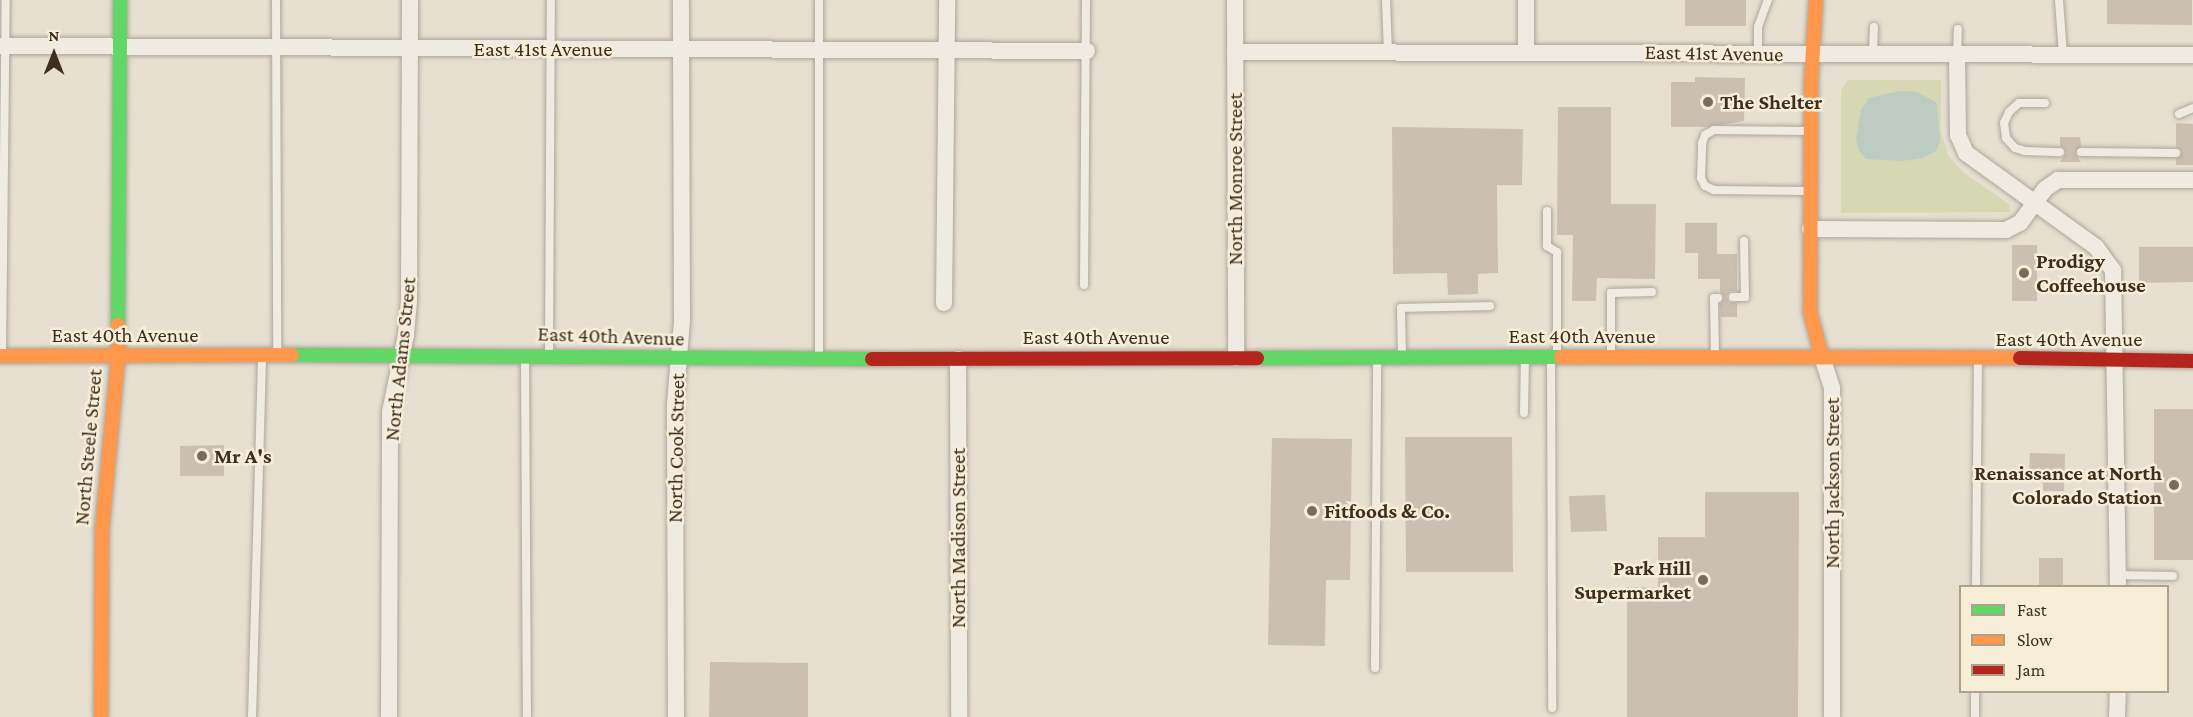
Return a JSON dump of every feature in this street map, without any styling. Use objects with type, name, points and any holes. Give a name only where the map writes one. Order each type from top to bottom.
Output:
[{"type":"street","name":"North Steele Street","points":[[101,717],[102,530],[118,356],[120,0]]},
{"type":"street","name":"North Adams Street","points":[[389,717],[390,412],[402,355],[409,300],[410,0]]},
{"type":"street","name":"North Cook Street","points":[[676,717],[675,404],[682,320],[681,0]]},
{"type":"street","points":[[944,303],[947,0]]},
{"type":"street","name":"North Monroe Street","points":[[1235,0],[1236,358]]},
{"type":"street","points":[[1526,0],[1526,51]]},
{"type":"street","name":"North Jackson Street","points":[[1816,0],[1811,131],[1810,312],[1832,388],[1832,717]]},
{"type":"street","name":"East 41st Avenue","points":[[3,46],[1086,51]]},
{"type":"street","name":"East 41st Avenue","points":[[1235,52],[1526,51],[1758,55],[1813,53],[2193,55]]},
{"type":"street","points":[[1957,54],[1957,125],[1960,144],[1974,161],[2096,247],[2109,261],[2115,279],[2118,581]]},
{"type":"street","points":[[1810,229],[2007,230],[2019,223],[2045,189],[2058,180],[2193,180]]},
{"type":"street","name":"East 40th Avenue","points":[[1,356],[549,355],[678,359],[1822,357],[2193,360]]},
{"type":"street","name":"North Madison Street","points":[[958,358],[959,717]]},
{"type":"street","points":[[2118,693],[2118,717]]},
{"type":"lane","points":[[1,356],[3,46],[6,0]]},
{"type":"lane","points":[[276,0],[277,355]]},
{"type":"lane","points":[[549,355],[551,0]]},
{"type":"lane","points":[[819,0],[819,359]]},
{"type":"lane","points":[[1084,285],[1086,0]]},
{"type":"lane","points":[[1386,0],[1388,51]]},
{"type":"lane","points":[[1758,55],[1758,27],[1768,0]]},
{"type":"lane","points":[[2059,0],[2063,54]]},
{"type":"lane","points":[[1873,54],[1874,27]]},
{"type":"lane","points":[[1957,54],[1958,28]]},
{"type":"lane","points":[[2045,103],[2019,103],[2009,112],[2004,123],[2007,138],[2015,148],[2025,152],[2060,152]]},
{"type":"lane","points":[[2179,114],[2193,108]]},
{"type":"lane","points":[[1810,191],[1714,190],[1705,186],[1701,178],[1702,143],[1705,135],[1714,130],[1811,131]]},
{"type":"lane","points":[[2081,152],[2176,153]]},
{"type":"lane","points":[[1547,211],[1547,246],[1557,252],[1554,357],[1552,708]]},
{"type":"lane","points":[[1733,297],[1745,297],[1744,241]]},
{"type":"lane","points":[[1611,357],[1611,293],[1652,292]]},
{"type":"lane","points":[[1715,357],[1714,298],[1718,298]]},
{"type":"lane","points":[[1402,358],[1401,308],[1490,306]]},
{"type":"lane","points":[[252,717],[262,355]]},
{"type":"lane","points":[[525,355],[527,717]]},
{"type":"lane","points":[[1375,668],[1377,358]]},
{"type":"lane","points":[[1524,413],[1525,358]]},
{"type":"lane","points":[[1976,585],[1978,360]]},
{"type":"lane","points":[[2118,581],[2173,576]]},
{"type":"lane","points":[[1975,693],[1975,717]]},
{"type":"green space","points":[[1848,80],[1941,80],[1941,132],[1948,155],[1964,173],[2009,204],[2010,212],[1841,213],[1841,90]]},
{"type":"shaded area","points":[[1900,91],[1917,92],[1937,103],[1940,142],[1936,151],[1923,158],[1902,161],[1866,159],[1859,151],[1856,139],[1861,110],[1869,98]]},
{"type":"building","points":[[1685,0],[1746,0],[1746,26],[1685,26]]},
{"type":"building","points":[[2107,0],[2192,0],[2192,25],[2107,24]]},
{"type":"building","name":"The Shelter","points":[[1695,77],[1745,78],[1744,121],[1707,127],[1671,127],[1671,82],[1695,82]]},
{"type":"building","points":[[1558,107],[1611,107],[1611,204],[1656,204],[1655,279],[1597,278],[1596,301],[1572,301],[1573,235],[1557,235]]},
{"type":"building","points":[[2176,123],[2193,124],[2193,165],[2176,165],[2176,159],[2182,152],[2176,147]]},
{"type":"building","points":[[1392,127],[1523,129],[1522,185],[1497,185],[1498,273],[1478,274],[1478,294],[1448,295],[1447,273],[1393,274]]},
{"type":"building","points":[[2060,137],[2080,137],[2081,146],[2075,153],[2081,162],[2060,162],[2066,152],[2060,146]]},
{"type":"building","points":[[1685,223],[1717,223],[1717,254],[1737,254],[1737,291],[1730,291],[1727,296],[1729,302],[1737,303],[1737,317],[1721,317],[1720,304],[1724,297],[1720,292],[1720,279],[1698,279],[1698,253],[1685,253]]},
{"type":"building","points":[[2012,245],[2037,245],[2037,301],[2012,301]]},
{"type":"building","points":[[2139,247],[2193,247],[2193,282],[2139,283]]},
{"type":"building","name":"Renaissance at North Colorado Station","points":[[2154,409],[2193,409],[2193,560],[2154,560]]},
{"type":"building","points":[[1405,437],[1512,437],[1513,572],[1406,572]]},
{"type":"building","points":[[1272,438],[1352,439],[1350,580],[1326,580],[1325,646],[1268,645]]},
{"type":"building","points":[[224,445],[224,476],[180,476],[180,446]]},
{"type":"building","points":[[2030,453],[2065,454],[2064,491],[2043,491],[2043,472],[2029,472]]},
{"type":"building","points":[[1705,492],[1799,492],[1798,717],[1627,717],[1627,587],[1658,588],[1658,537],[1705,537]]},
{"type":"building","points":[[1605,495],[1607,531],[1571,532],[1569,496]]},
{"type":"building","points":[[2039,558],[2063,558],[2063,585],[2039,585]]},
{"type":"building","points":[[710,662],[808,663],[808,717],[709,717]]},
{"type":"traffic: fast","points":[[118,325],[120,0]]},
{"type":"traffic: fast","points":[[292,355],[872,359]]},
{"type":"traffic: fast","points":[[1257,358],[1561,357]]},
{"type":"traffic: slow","points":[[1816,0],[1811,81],[1810,312],[1822,357]]},
{"type":"traffic: slow","points":[[101,717],[102,530],[118,356],[118,325]]},
{"type":"traffic: slow","points":[[0,356],[292,355]]},
{"type":"traffic: slow","points":[[1561,357],[2020,358]]},
{"type":"traffic: jam","points":[[872,359],[1257,358]]},
{"type":"traffic: jam","points":[[2020,358],[2193,361]]},
{"type":"place","name":"The Shelter","points":[[1708,102]]},
{"type":"place","name":"Prodigy Coffeehouse","points":[[2024,273]]},
{"type":"place","name":"Mr A's","points":[[202,456]]},
{"type":"place","name":"Renaissance at North Colorado Station","points":[[2174,485]]},
{"type":"place","name":"Fitfoods & Co.","points":[[1312,511]]},
{"type":"place","name":"Park Hill Supermarket","points":[[1703,580]]}]
